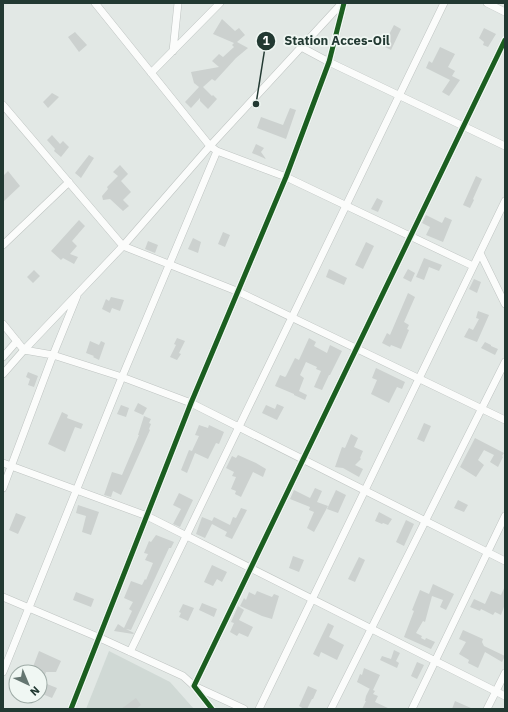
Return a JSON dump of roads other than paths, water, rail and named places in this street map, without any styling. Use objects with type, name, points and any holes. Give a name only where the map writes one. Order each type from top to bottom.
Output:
[{"type":"street","points":[[95,3],[210,146],[217,151],[286,177],[473,266]]},
{"type":"street","points":[[173,51],[178,3]]},
{"type":"street","points":[[151,73],[220,3]]},
{"type":"street","points":[[3,374],[123,246],[210,146],[343,3]]},
{"type":"street","points":[[71,709],[191,403],[239,292],[286,177],[329,62],[343,3]]},
{"type":"street","points":[[130,652],[444,3]]},
{"type":"street","points":[[487,3],[505,12]]},
{"type":"street","points":[[194,686],[505,40]]},
{"type":"street","points":[[301,47],[399,96],[505,146]]},
{"type":"street","points":[[3,105],[123,246],[239,292],[505,420]]},
{"type":"street","points":[[3,672],[122,377],[217,151]]},
{"type":"street","points":[[3,245],[69,182]]},
{"type":"street","points":[[259,709],[505,200]]},
{"type":"street","points":[[480,253],[505,304]]},
{"type":"street","points":[[3,488],[53,355],[79,292]]},
{"type":"street","points":[[3,324],[24,350],[53,355],[122,377],[191,403],[505,561]]},
{"type":"street","points":[[3,356],[17,341]]},
{"type":"street","points":[[331,709],[505,362]]},
{"type":"street","points":[[3,463],[147,516],[505,696]]},
{"type":"street","points":[[412,709],[505,516]]},
{"type":"street","points":[[3,597],[100,638],[182,676],[194,686],[212,709]]},
{"type":"street","points":[[487,709],[505,673]]},
{"type":"street","points":[[194,686],[244,709]]},
{"type":"place","name":"Station Acces-Oil","points":[[256,104]]}]
